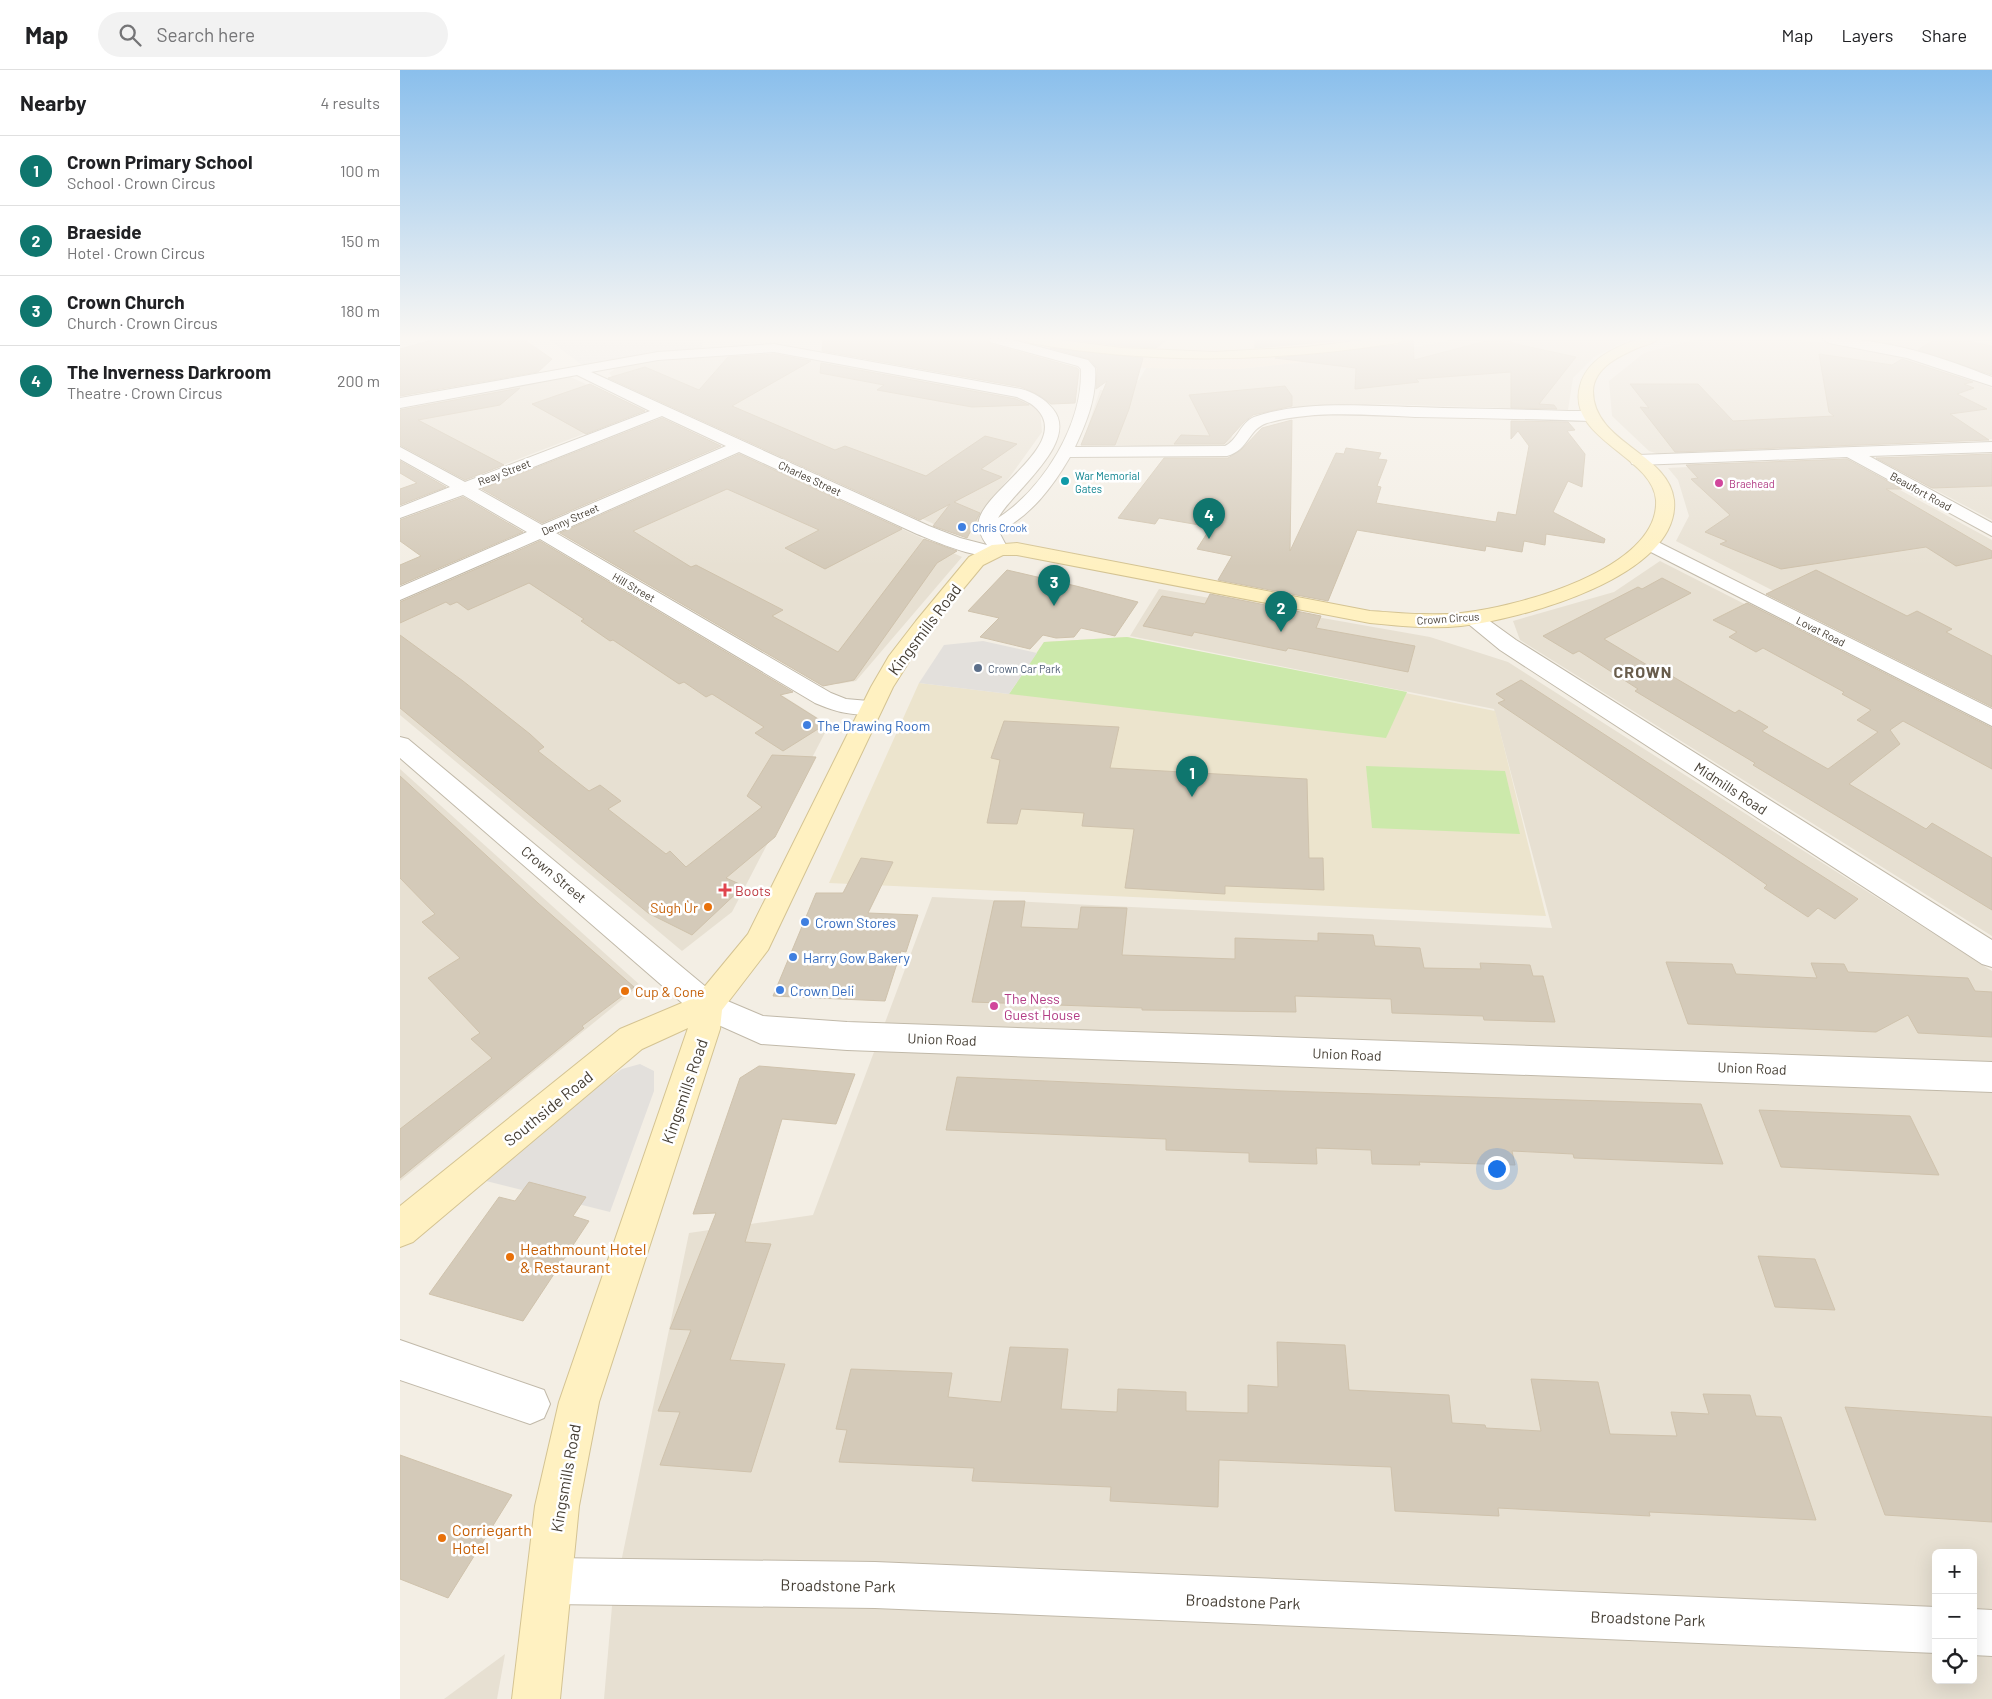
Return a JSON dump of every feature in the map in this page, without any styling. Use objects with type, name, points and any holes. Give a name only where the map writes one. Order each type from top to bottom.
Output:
[{"type":"street","name":"Reay Street","points":[[400,512],[652,415]]},
{"type":"street","name":"Charles Street","points":[[676,415],[932,534],[952,542],[993,544]]},
{"type":"street","points":[[993,544],[988,520],[1001,499],[1047,448],[1053,432],[1051,415]]},
{"type":"street","points":[[993,544],[1011,520],[1029,503],[1067,452],[1080,415]]},
{"type":"street","points":[[1067,452],[1227,451],[1235,449],[1240,444],[1247,428],[1253,422],[1274,417],[1310,415]]},
{"type":"street","points":[[1549,415],[1590,416]]},
{"type":"street","name":"Crown Circus","points":[[993,544],[1370,617],[1422,621],[1473,618],[1530,604],[1575,590],[1620,568],[1650,544],[1665,520],[1665,498],[1655,480],[1638,460],[1610,438],[1590,416]]},
{"type":"street","name":"Denny Street","points":[[400,594],[741,445]]},
{"type":"street","points":[[1638,460],[1992,448]]},
{"type":"street","name":"Hill Street","points":[[400,452],[462,489],[541,532],[823,698],[842,706],[872,707]]},
{"type":"street","name":"Beaufort Road","points":[[1850,452],[1992,530]]},
{"type":"street","name":"Kingsmills Road","points":[[536,1699],[557,1506],[580,1402],[704,1029],[708,1006],[758,942],[872,707],[897,661],[976,561],[993,544]]},
{"type":"street","name":"Lovat Road","points":[[1650,544],[1992,718]]},
{"type":"street","name":"Midmills Road","points":[[1473,618],[1508,645],[1992,955]]},
{"type":"street","name":"Crown Street","points":[[400,744],[708,1006]]},
{"type":"street","name":"Union Road","points":[[708,1006],[761,1030],[848,1036],[1992,1077]]},
{"type":"street","name":"Southside Road","points":[[400,1229],[631,1039],[708,1006]]},
{"type":"street","points":[[400,1360],[530,1404]]},
{"type":"street","name":"Broadstone Park","points":[[550,1581],[875,1586],[1932,1630]]},
{"type":"street","points":[[1977,1632],[1992,1633]]},
{"type":"shaded area","points":[[400,415],[633,415],[474,476],[400,433]]},
{"type":"shaded area","points":[[693,415],[1041,415],[1042,432],[992,498],[977,528],[958,535]]},
{"type":"shaded area","points":[[1092,415],[1239,415],[1230,443],[1220,448],[1088,444],[1083,441]]},
{"type":"shaded area","points":[[1992,415],[1992,439],[1665,456],[1649,451],[1612,416]]},
{"type":"shaded area","points":[[742,454],[962,557],[856,681],[838,684],[564,531]]},
{"type":"shaded area","points":[[1992,455],[1992,520],[1881,461]]},
{"type":"shaded area","points":[[1843,459],[1992,540],[1992,703],[1676,541],[1689,516],[1678,480],[1668,468]]},
{"type":"shaded area","points":[[540,542],[829,725],[732,912],[682,951],[400,715],[400,602]]},
{"type":"shaded area","points":[[1660,561],[1992,730],[1992,936],[1520,640],[1513,621],[1614,592]]},
{"type":"shaded area","points":[[1159,589],[1430,637],[1508,662],[1992,971],[1992,1699],[604,1699],[612,1606],[689,1233],[813,1215],[932,897],[1552,928],[1494,709],[1130,636]]},
{"type":"shaded area","points":[[1127,637],[1495,711],[1546,916],[829,883],[919,683],[1009,694],[1044,642]]},
{"type":"shaded area","name":"Crown Car Park","points":[[983,641],[1037,653],[1009,694],[919,683],[944,645]]},
{"type":"shaded area","points":[[400,769],[640,985],[400,1181]]},
{"type":"shaded area","points":[[640,1064],[654,1071],[654,1091],[610,1212],[482,1180],[581,1098],[622,1069]]},
{"type":"shaded area","points":[[505,1654],[497,1699],[444,1699]]},
{"type":"green space","points":[[1127,637],[1407,692],[1386,738],[1009,694],[1044,642]]},
{"type":"green space","points":[[1366,766],[1505,771],[1520,834],[1372,828]]},
{"type":"building","points":[[400,415],[445,415],[418,420],[504,465],[465,480],[400,445]]},
{"type":"building","points":[[552,415],[635,415],[586,434]]},
{"type":"building","points":[[689,415],[753,415],[835,450],[845,446],[926,476],[985,436],[1017,444],[981,469],[1002,477],[954,502],[980,513],[967,538],[933,526],[950,504],[920,520]]},
{"type":"building","points":[[1093,415],[1127,415],[1115,445],[1081,445]]},
{"type":"building","points":[[1199,415],[1253,415],[1224,444],[1174,444],[1181,435],[1210,436]]},
{"type":"building","points":[[1646,415],[1727,415],[1733,421],[1834,416],[1833,415],[1952,415],[1989,440],[1675,452]]},
{"type":"building","points":[[662,418],[721,446],[542,523],[482,489]]},
{"type":"building","points":[[1292,420],[1290,551],[1336,453],[1344,454],[1346,448],[1381,453],[1378,459],[1387,460],[1377,486],[1381,487],[1376,503],[1496,522],[1498,512],[1516,515],[1529,446],[1518,431],[1511,439],[1511,421],[1568,422],[1575,430],[1567,431],[1585,454],[1582,487],[1568,481],[1553,512],[1605,539],[1604,543],[1546,534],[1545,545],[1524,541],[1522,552],[1486,546],[1485,551],[1357,530],[1328,601],[1218,580],[1232,556],[1197,549],[1211,527],[1159,518],[1155,524],[1118,518],[1164,458],[1228,458],[1241,450],[1262,428]]},
{"type":"building","points":[[739,454],[902,529],[825,569],[785,548],[819,530],[727,489],[633,531],[691,567],[696,565],[783,610],[772,616],[838,652],[924,539],[957,551],[937,563],[854,680],[823,686],[560,533]]},
{"type":"building","points":[[1992,454],[1992,486],[1932,488],[1876,458]]},
{"type":"building","points":[[1847,459],[1902,489],[1886,489],[1992,551],[1992,558],[1956,566],[1926,547],[1781,569],[1720,544],[1727,541],[1705,532],[1730,515],[1691,479],[1698,478],[1686,465]]},
{"type":"building","points":[[400,461],[446,487],[400,505],[400,489],[417,483],[400,473]]},
{"type":"building","points":[[463,497],[523,532],[400,585],[400,565],[421,556],[400,541],[400,520]]},
{"type":"building","points":[[540,541],[793,692],[780,695],[826,724],[783,751],[755,733],[764,727],[712,694],[706,697],[684,682],[679,684],[613,640],[610,641],[581,621],[584,619],[529,583],[468,610],[457,602],[450,605],[446,602],[400,623],[400,602]]},
{"type":"building","points":[[1007,570],[1138,602],[1115,636],[1081,628],[1074,637],[1056,638],[1043,635],[1030,649],[980,637],[999,618],[968,611]]},
{"type":"building","points":[[1816,570],[1907,616],[1917,611],[1952,629],[1946,632],[1992,656],[1992,707],[1766,594]]},
{"type":"building","points":[[1662,578],[1691,593],[1604,639],[1662,674],[1665,672],[1735,713],[1739,710],[1768,727],[1762,731],[1828,769],[1878,732],[1857,720],[1871,710],[1842,694],[1844,692],[1763,648],[1756,652],[1729,637],[1737,632],[1713,620],[1747,603],[1992,728],[1992,769],[1903,721],[1890,730],[1900,744],[1849,784],[1926,829],[1932,823],[1992,858],[1992,910],[1635,691],[1638,689],[1579,651],[1573,654],[1543,636],[1638,587],[1642,589]]},
{"type":"building","points":[[1210,594],[1321,616],[1316,628],[1415,646],[1408,672],[1288,648],[1286,651],[1194,632],[1192,636],[1143,626],[1162,596],[1205,604]]},
{"type":"building","points":[[400,635],[463,681],[530,734],[544,747],[538,751],[589,791],[600,785],[621,801],[608,809],[666,854],[670,851],[686,867],[762,807],[747,796],[772,755],[816,757],[775,837],[726,878],[744,886],[692,935],[648,913],[400,708]]},
{"type":"building","points":[[1521,680],[1858,899],[1835,919],[1818,908],[1808,917],[1764,888],[1767,885],[1728,858],[1498,703],[1505,700],[1496,694]]},
{"type":"building","points":[[1004,721],[1119,727],[1110,768],[1307,779],[1309,858],[1323,858],[1324,890],[1225,886],[1225,894],[1125,888],[1134,829],[1082,826],[1084,813],[1021,809],[1017,824],[987,823],[1000,760],[991,758]]},
{"type":"building","points":[[400,776],[538,903],[634,987],[582,1026],[584,1028],[400,1178],[400,1129],[492,1058],[471,1039],[480,1033],[428,978],[460,958],[422,922],[435,914],[400,878]]},
{"type":"building","points":[[861,858],[893,862],[868,913],[918,915],[906,952],[901,951],[885,1001],[773,996],[816,893],[843,893]]},
{"type":"building","points":[[994,901],[1025,901],[1021,927],[1078,929],[1081,907],[1127,908],[1122,955],[1235,959],[1235,938],[1318,941],[1318,933],[1373,935],[1375,946],[1420,948],[1424,968],[1481,969],[1480,963],[1530,965],[1533,976],[1543,976],[1555,1022],[1484,1020],[1483,1016],[1392,1013],[1391,999],[1295,996],[1296,1012],[1142,1010],[1142,1008],[972,1002]]},
{"type":"building","points":[[1666,962],[1732,964],[1736,974],[1817,978],[1811,963],[1844,964],[1848,972],[1968,978],[1975,991],[1992,992],[1992,1037],[1918,1033],[1908,1015],[1876,1032],[1688,1024]]},
{"type":"building","points":[[759,1066],[855,1074],[836,1124],[782,1119],[745,1242],[771,1244],[730,1360],[785,1364],[751,1472],[660,1465],[680,1412],[658,1411],[691,1330],[670,1329],[716,1213],[693,1214],[740,1078]]},
{"type":"building","points":[[957,1077],[1249,1090],[1701,1104],[1723,1164],[1574,1158],[1573,1154],[1512,1151],[1515,1165],[1419,1162],[1420,1165],[1372,1164],[1371,1150],[1316,1148],[1317,1164],[1249,1162],[1249,1153],[1166,1150],[1166,1139],[946,1130]]},
{"type":"building","points":[[1759,1110],[1910,1116],[1939,1175],[1781,1167]]},
{"type":"building","name":"Heathmount Hotel & Restaurant","points":[[529,1182],[586,1197],[573,1216],[589,1221],[523,1321],[429,1294],[499,1197],[515,1201]]},
{"type":"building","points":[[1758,1256],[1815,1259],[1835,1310],[1775,1307]]},
{"type":"building","points":[[1277,1342],[1345,1345],[1349,1390],[1449,1395],[1452,1423],[1485,1425],[1486,1428],[1541,1431],[1531,1379],[1598,1382],[1610,1434],[1677,1436],[1671,1412],[1709,1414],[1703,1394],[1750,1395],[1756,1416],[1781,1417],[1816,1520],[1649,1512],[1650,1516],[1498,1508],[1499,1516],[1395,1511],[1391,1467],[1219,1460],[1218,1507],[1110,1501],[1111,1487],[972,1481],[974,1468],[839,1462],[847,1430],[836,1429],[851,1369],[952,1373],[948,1397],[1001,1402],[1010,1347],[1068,1349],[1061,1409],[1117,1412],[1118,1389],[1186,1392],[1186,1411],[1248,1413],[1248,1385],[1278,1387]]},
{"type":"building","points":[[1845,1407],[1992,1417],[1992,1522],[1885,1515]]},
{"type":"building","name":"Corriegarth Hotel","points":[[400,1455],[512,1495],[448,1598],[400,1579]]},
{"type":"place","name":"War Memorial Gates","points":[[1065,481]]},
{"type":"place","name":"Braehead","points":[[1719,483]]},
{"type":"place","name":"Chris Crook","points":[[962,527]]},
{"type":"place","name":"The Inverness Darkroom","points":[[1209,539]]},
{"type":"place","name":"Crown Church","points":[[1054,606]]},
{"type":"place","name":"Braeside","points":[[1281,632]]},
{"type":"place","name":"Crown Car Park","points":[[978,668]]},
{"type":"place","name":"The Drawing Room","points":[[807,725]]},
{"type":"place","name":"Crown Primary School","points":[[1192,797]]},
{"type":"place","name":"Boots","points":[[725,890]]},
{"type":"place","name":"Sùgh Ùr","points":[[708,907]]},
{"type":"place","name":"Crown Stores","points":[[805,922]]},
{"type":"place","name":"Harry Gow Bakery","points":[[793,957]]},
{"type":"place","name":"Crown Deli","points":[[780,990]]},
{"type":"place","name":"Cup & Cone","points":[[625,991]]},
{"type":"place","name":"The Ness Guest House","points":[[994,1006]]},
{"type":"place","name":"Heathmount Hotel & Restaurant","points":[[510,1257]]},
{"type":"place","name":"Corriegarth Hotel","points":[[442,1538]]},
{"type":"district","name":"CROWN","points":[[1643,671]]}]
